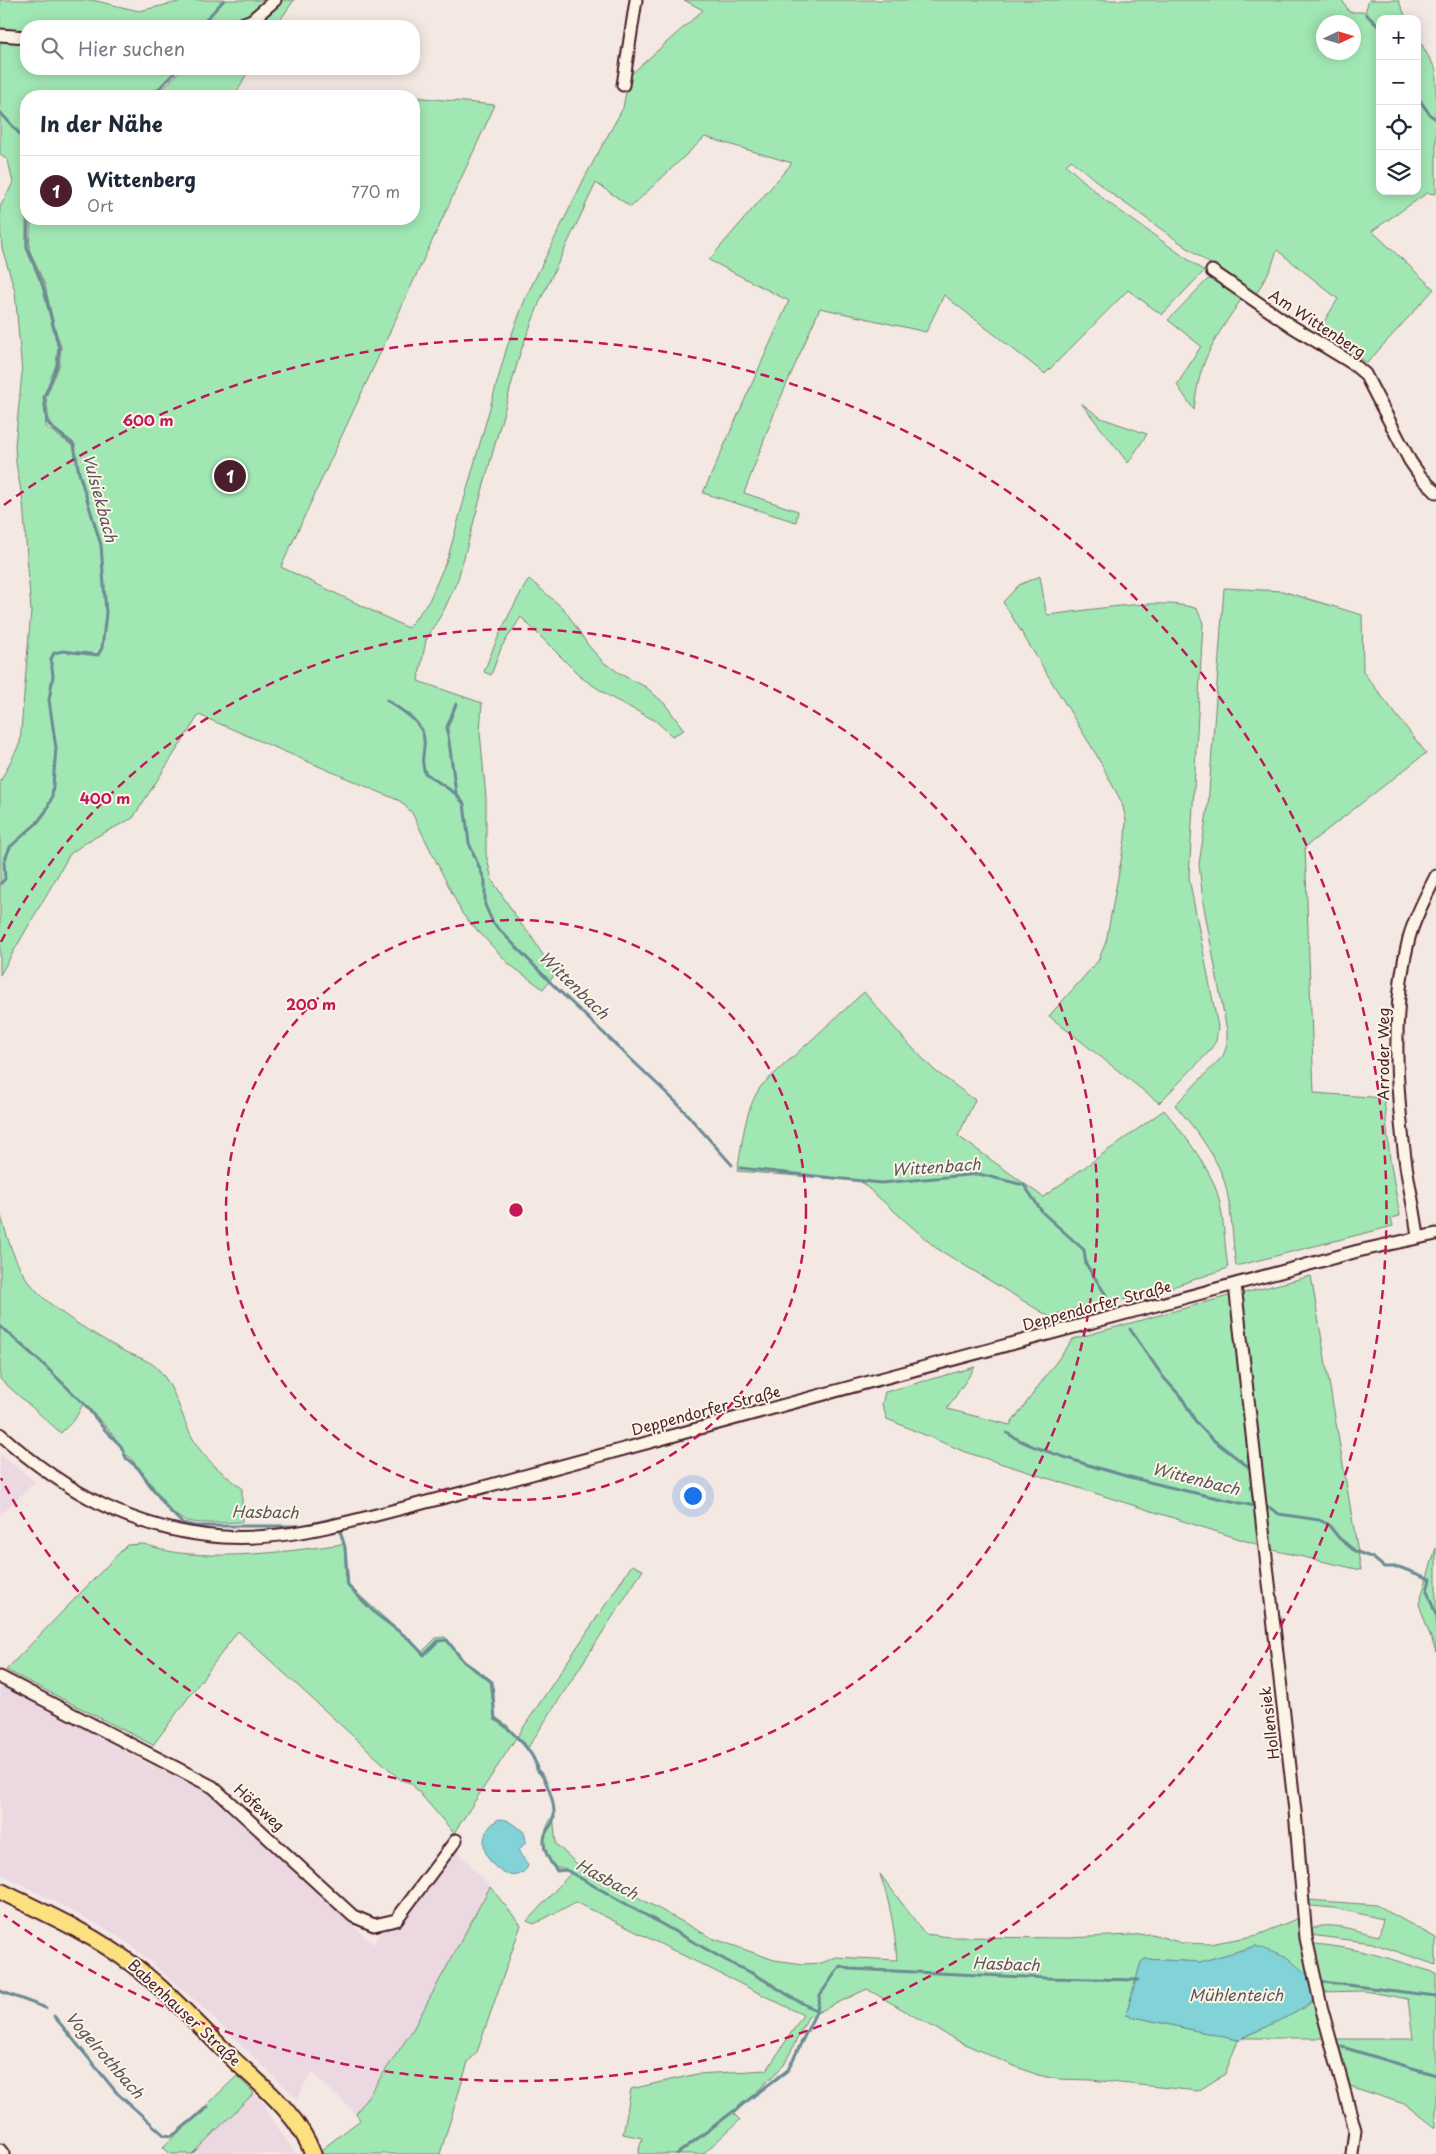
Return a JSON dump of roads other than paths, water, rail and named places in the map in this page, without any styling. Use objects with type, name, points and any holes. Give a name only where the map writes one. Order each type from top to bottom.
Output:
[{"type":"main road","name":"Babenhauser Straße","points":[[0,1891],[74,1928],[111,1950],[145,1974],[277,2100],[302,2132],[313,2154]]},
{"type":"street","points":[[252,20],[275,0]]},
{"type":"street","points":[[623,85],[636,0]]},
{"type":"street","points":[[0,35],[20,37]]},
{"type":"street","name":"Am Wittenberg","points":[[1212,271],[1287,324],[1352,363],[1366,374],[1410,461],[1421,477],[1436,492]]},
{"type":"street","name":"Arroder Weg","points":[[1418,1237],[1405,1160],[1398,1095],[1399,998],[1409,938],[1422,901],[1436,876]]},
{"type":"street","name":"Deppendorfer Straße","points":[[0,1434],[56,1478],[114,1512],[137,1520],[194,1534],[225,1537],[269,1536],[329,1527],[546,1471],[1234,1285],[1436,1234]]},
{"type":"street","name":"Hollensiek","points":[[1234,1285],[1295,1811],[1306,1938],[1321,2006],[1355,2130],[1352,2154]]},
{"type":"street","name":"Höfeweg","points":[[0,1677],[213,1787],[353,1916],[374,1925],[396,1920],[456,1840]]},
{"type":"street","points":[[0,2150],[3,2154]]},
{"type":"water","points":[[499,1819],[507,1820],[524,1832],[526,1841],[519,1850],[528,1866],[520,1874],[511,1875],[501,1871],[492,1864],[486,1853],[484,1841],[488,1829]]},
{"type":"water","name":"Mühlenteich","points":[[1256,1946],[1288,1958],[1311,1978],[1315,1995],[1313,2000],[1295,2013],[1238,2040],[1126,2015],[1141,1962],[1145,1959],[1200,1962]]},
{"type":"waterway","name":"Vulsiekbach","points":[[206,20],[224,0]]},
{"type":"waterway","points":[[1366,14],[1376,24]]},
{"type":"waterway","name":"Vulsiekbach","points":[[158,90],[172,75]]},
{"type":"waterway","points":[[1421,102],[1430,115],[1436,119]]},
{"type":"waterway","name":"Vulsiekbach","points":[[0,112],[20,134]]},
{"type":"waterway","name":"Vulsiekbach","points":[[0,884],[5,879],[4,862],[10,847],[37,823],[46,811],[52,797],[56,748],[49,700],[53,676],[51,659],[54,653],[63,651],[98,655],[102,648],[106,613],[101,545],[79,473],[74,445],[47,422],[44,397],[57,366],[59,348],[43,286],[27,248],[28,225]]},
{"type":"waterway","name":"Wittenbach","points":[[387,700],[413,719],[422,731],[425,773],[456,794],[464,804],[469,843],[485,881],[485,905],[493,923],[551,983],[677,1103],[732,1165]]},
{"type":"waterway","name":"Wittenbach","points":[[456,704],[447,727],[456,793]]},
{"type":"waterway","name":"Wittenbach","points":[[740,1168],[881,1183],[979,1174],[1024,1185],[1043,1213],[1084,1250],[1086,1264],[1106,1295]]},
{"type":"waterway","name":"Hasbach","points":[[0,1326],[42,1363],[86,1406],[105,1430],[121,1446],[126,1458],[138,1468],[168,1509],[182,1523],[195,1526],[302,1526],[336,1518],[337,1522]]},
{"type":"waterway","name":"Wittenbach","points":[[1007,1433],[1036,1447],[1090,1466],[1160,1485],[1254,1506],[1250,1468],[1212,1439],[1196,1422],[1182,1398],[1164,1378],[1130,1329]]},
{"type":"waterway","name":"Wittenbach","points":[[1267,1506],[1279,1514],[1319,1520],[1328,1524],[1339,1538],[1355,1551],[1373,1558],[1384,1567],[1399,1567],[1430,1579],[1427,1591],[1436,1615]]},
{"type":"waterway","name":"Hasbach","points":[[339,1528],[345,1547],[348,1586],[376,1614],[409,1639],[424,1655],[438,1641],[447,1640],[464,1662],[492,1682],[495,1719],[514,1734],[527,1748],[550,1792],[554,1817],[545,1835],[544,1845],[549,1859],[557,1871],[566,1870],[817,2010],[820,1995],[840,1966],[850,1969],[1138,1980]]},
{"type":"waterway","name":"Hasbach","points":[[1323,1982],[1436,1996]]},
{"type":"waterway","name":"Vogelrothbach","points":[[0,1991],[46,2008]]},
{"type":"waterway","name":"Vogelrothbach","points":[[677,2154],[788,2070],[817,2010]]},
{"type":"waterway","name":"Vogelrothbach","points":[[54,2016],[117,2093],[164,2135],[171,2136],[175,2134],[208,2107]]},
{"type":"waterway","points":[[1342,2047],[1436,2075]]},
{"type":"place","name":"Wittenberg","points":[[230,476]]}]
